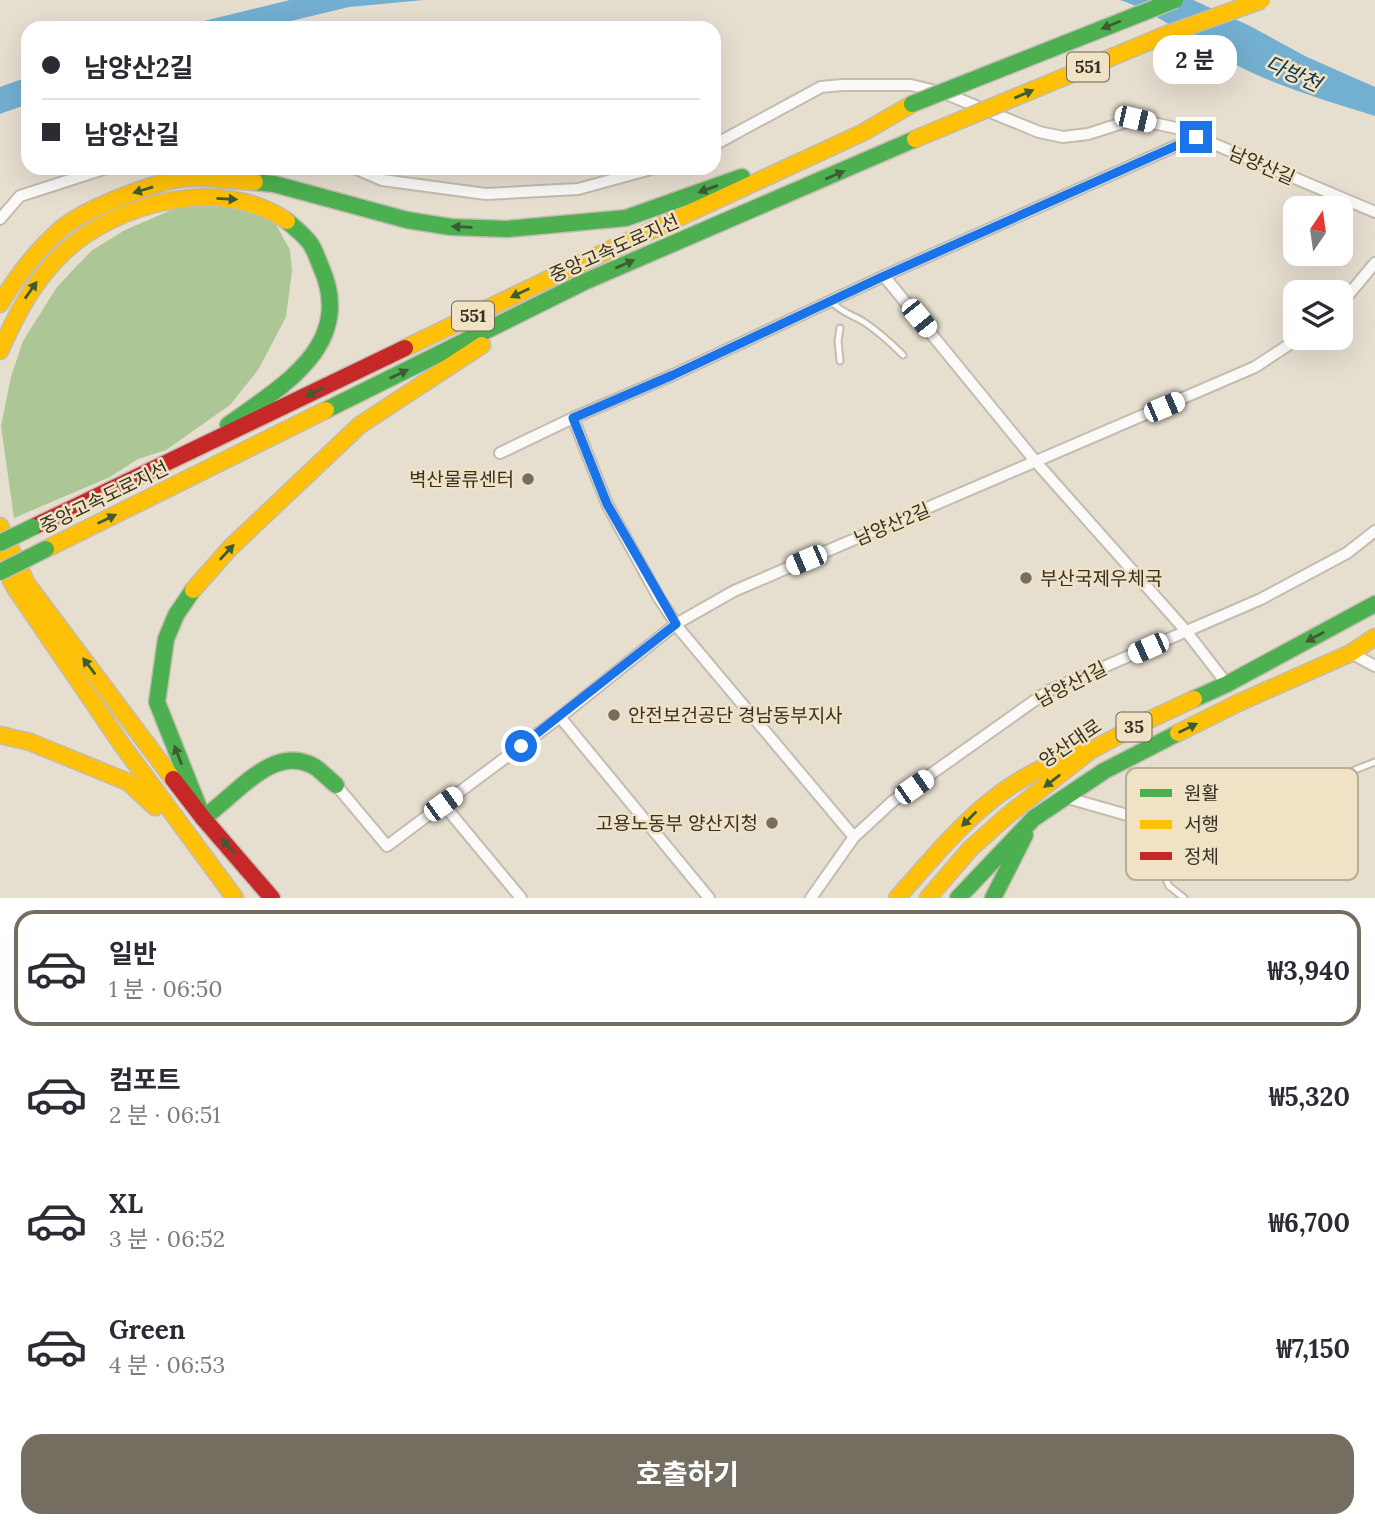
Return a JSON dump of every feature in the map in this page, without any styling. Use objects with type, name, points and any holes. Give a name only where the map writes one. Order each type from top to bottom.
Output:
[{"type":"main road","name":"중앙고속도로지선","points":[[0,543],[608,250],[864,132],[912,104],[1175,0]]},
{"type":"main road","name":"중앙고속도로지선","points":[[0,572],[584,282],[915,139],[1165,35],[1262,0]]},
{"type":"main road","points":[[0,303],[14,280],[62,228],[131,194],[175,180],[223,179],[274,184],[407,220],[451,227],[507,229],[626,218],[864,132]]},
{"type":"main road","points":[[0,351],[24,299],[47,268],[75,242],[138,207],[195,198],[225,198],[247,200],[288,218],[304,234],[323,266],[330,293],[329,326],[324,340],[292,377],[194,451]]},
{"type":"main road","points":[[203,818],[157,702],[166,639],[176,615],[194,588],[230,548],[360,425],[584,282]]},
{"type":"main road","points":[[0,526],[27,584],[203,818],[272,898]]},
{"type":"main road","points":[[0,559],[15,588],[184,833],[235,898]]},
{"type":"main road","name":"양산대로","points":[[928,898],[970,849],[1008,814],[1090,751],[1138,725],[1227,684],[1375,604]]},
{"type":"main road","name":"35","points":[[958,898],[1034,818],[1064,797],[1150,746],[1351,653],[1375,637]]},
{"type":"main road","points":[[0,734],[30,742],[128,782],[184,833]]},
{"type":"main road","points":[[897,898],[970,817],[996,795],[1041,765],[1064,756],[1090,751]]},
{"type":"main road","points":[[203,818],[216,811],[251,777],[280,760],[311,763],[336,785]]},
{"type":"main road","points":[[993,898],[1034,818]]},
{"type":"street","name":"남양산길","points":[[721,141],[821,87],[929,87],[1040,132],[1063,137],[1088,134],[1135,119],[1176,128],[1375,212]]},
{"type":"street","points":[[500,453],[884,276],[1196,137]]},
{"type":"street","points":[[0,219],[20,196],[85,175]]},
{"type":"street","points":[[370,175],[382,180],[486,194],[578,189],[629,175]]},
{"type":"street","points":[[1353,289],[1375,263]]},
{"type":"street","points":[[884,276],[1036,462],[1186,631],[1227,684]]},
{"type":"street","name":"남양산2길","points":[[336,785],[387,846],[560,717],[676,624],[734,591],[1255,367],[1283,349]]},
{"type":"street","points":[[573,418],[607,504],[676,624],[854,837]]},
{"type":"street","name":"남양산1길","points":[[811,898],[854,837],[893,801],[1048,691],[1261,599],[1347,553],[1375,531]]},
{"type":"street","points":[[1351,653],[1375,666]]},
{"type":"street","points":[[560,717],[709,898]]},
{"type":"street","points":[[1064,797],[1126,815]]},
{"type":"street","points":[[443,804],[521,898]]},
{"type":"lane","points":[[831,301],[837,308],[882,334],[904,355]]},
{"type":"lane","points":[[840,328],[840,361]]},
{"type":"lane","points":[[1358,769],[1375,762]]},
{"type":"lane","points":[[1166,880],[1169,886],[1184,898]]},
{"type":"green space","points":[[224,201],[272,217],[290,250],[292,271],[286,317],[258,370],[230,405],[166,450],[138,459],[110,477],[14,518],[1,426],[11,377],[23,341],[57,287],[91,251],[125,230],[176,208]]},
{"type":"water","points":[[290,0],[424,0],[349,7],[291,21],[204,21]]},
{"type":"water","name":"다방천","points":[[1120,0],[1193,0],[1250,26],[1307,57],[1375,87],[1375,116],[1305,94],[1255,74],[1223,58],[1151,14]]},
{"type":"water","points":[[21,80],[21,106],[0,114],[0,87]]},
{"type":"traffic: fast","points":[[912,104],[1175,0]]},
{"type":"traffic: fast","points":[[326,410],[584,282],[915,139]]},
{"type":"traffic: fast","points":[[255,182],[274,184],[407,220],[451,227],[507,229],[626,218],[742,177]]},
{"type":"traffic: fast","points":[[228,425],[270,395],[308,361],[321,341],[329,319],[329,295],[316,255],[308,240],[287,221]]},
{"type":"traffic: fast","points":[[0,543],[33,527]]},
{"type":"traffic: fast","points":[[0,572],[46,549]]},
{"type":"traffic: fast","points":[[193,590],[176,615],[166,639],[157,702],[203,818],[256,775],[284,761],[299,761],[315,767],[336,785]]},
{"type":"traffic: fast","points":[[1194,699],[1375,604]]},
{"type":"traffic: fast","points":[[958,898],[1034,818],[1104,771],[1178,733]]},
{"type":"traffic: fast","points":[[993,898],[1025,835]]},
{"type":"traffic: slow","points":[[915,139],[1165,35],[1262,0]]},
{"type":"traffic: slow","points":[[405,348],[864,132],[912,104]]},
{"type":"traffic: slow","points":[[0,304],[28,264],[52,237],[71,222],[99,207],[131,193],[174,180],[204,178],[255,182]]},
{"type":"traffic: slow","points":[[0,351],[27,298],[53,263],[87,234],[113,219],[171,200],[202,198],[232,200],[261,207],[287,221]]},
{"type":"traffic: slow","points":[[193,590],[230,548],[360,425],[482,345]]},
{"type":"traffic: slow","points":[[46,549],[326,410]]},
{"type":"traffic: slow","points":[[0,526],[27,584],[173,779]]},
{"type":"traffic: slow","points":[[0,559],[15,588],[122,745],[235,898]]},
{"type":"traffic: slow","points":[[1178,733],[1351,653],[1375,637]]},
{"type":"traffic: slow","points":[[928,898],[970,849],[1008,815],[1090,751],[1194,699]]},
{"type":"traffic: slow","points":[[0,735],[30,742],[128,782],[155,807]]},
{"type":"traffic: slow","points":[[897,898],[958,830],[1001,792],[1053,763],[1084,752]]},
{"type":"traffic: jam","points":[[33,527],[405,348]]},
{"type":"traffic: jam","points":[[173,779],[272,898]]},
{"type":"place","name":"벽산물류센터","points":[[528,479]]},
{"type":"place","name":"부산국제우체국","points":[[1026,578]]},
{"type":"place","name":"안전보건공단 경남동부지사","points":[[614,715]]},
{"type":"place","name":"고용노동부 양산지청","points":[[772,823]]},
{"type":"route","points":[[521,746],[676,624],[607,504],[573,418],[1196,137]]}]
